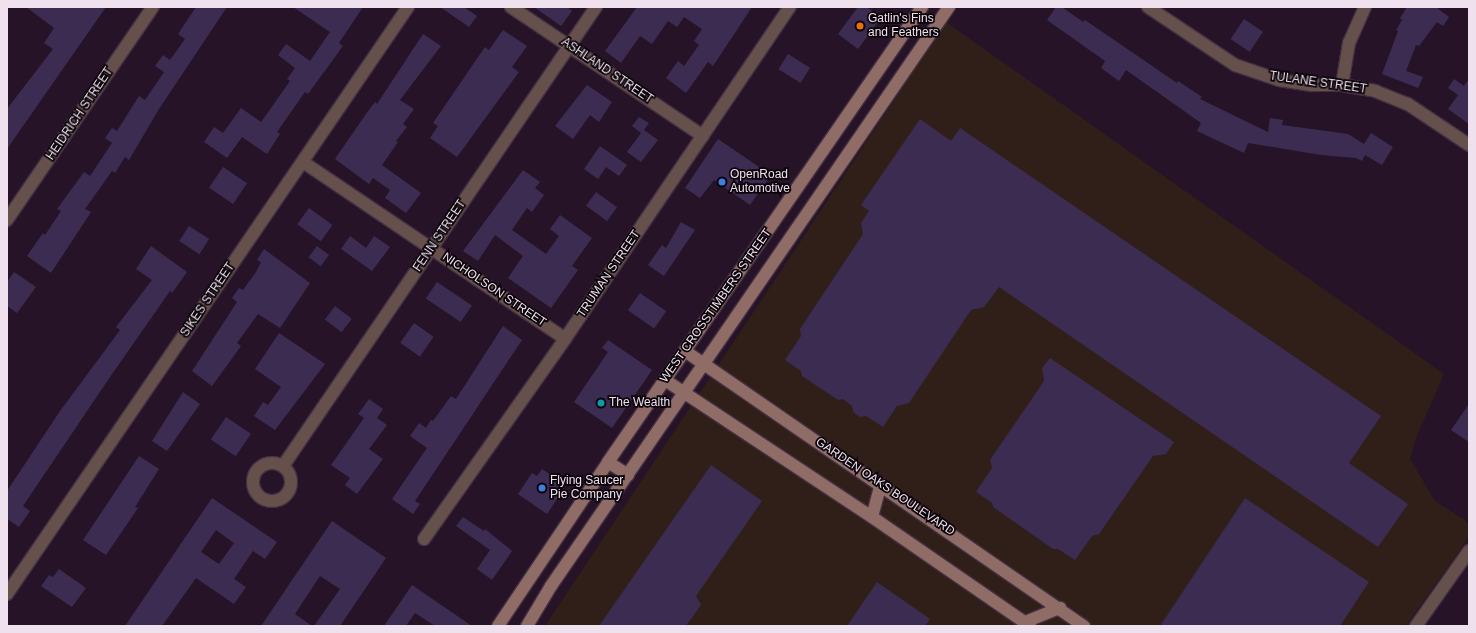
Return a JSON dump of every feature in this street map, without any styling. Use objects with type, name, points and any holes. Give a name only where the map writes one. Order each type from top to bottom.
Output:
[{"type":"main road","name":"WEST CROSSTIMBERS STREET","points":[[499,626],[608,462],[922,7]]},
{"type":"main road","name":"WEST CROSSTIMBERS STREET","points":[[527,626],[551,586],[816,201],[945,8]]},
{"type":"main road","points":[[797,188],[816,201]]},
{"type":"main road","name":"GARDEN OAKS BOULEVARD","points":[[685,351],[881,484],[1084,626]]},
{"type":"main road","points":[[665,380],[872,517],[1028,624],[1060,608]]},
{"type":"main road","points":[[608,462],[628,474]]},
{"type":"main road","points":[[872,517],[881,484]]},
{"type":"street","name":"HEIDRICH STREET","points":[[7,220],[153,7]]},
{"type":"street","name":"SIKES STREET","points":[[7,594],[11,580],[303,162],[408,7]]},
{"type":"street","name":"ASHLAND STREET","points":[[511,7],[703,136]]},
{"type":"street","name":"FENN STREET","points":[[283,466],[596,7]]},
{"type":"street","name":"TRUMAN STREET","points":[[424,540],[565,339],[790,7]]},
{"type":"street","name":"TULANE STREET","points":[[1148,7],[1225,58],[1256,74],[1279,80],[1312,85],[1342,85],[1375,92],[1408,104],[1469,145]]},
{"type":"street","points":[[1342,85],[1349,43],[1364,7]]},
{"type":"street","name":"NICHOLSON STREET","points":[[303,162],[565,339]]},
{"type":"street","points":[[1416,626],[1469,551]]},
{"type":"shaded area","points":[[946,22],[1444,374],[1416,438],[1410,459],[1435,501],[1469,523],[1469,537],[1406,626],[545,626]]},
{"type":"building","points":[[26,7],[106,7],[7,149],[7,109],[53,49],[44,43],[54,28]]},
{"type":"building","points":[[196,7],[227,7],[159,109],[129,160],[125,157],[115,173],[112,171],[85,209],[91,212],[51,273],[27,256],[43,233],[45,235],[61,211],[57,209],[84,172],[90,176],[112,143],[105,138],[112,128],[117,131],[139,96],[145,100],[164,72],[155,66],[163,55],[170,60],[185,39],[178,34]]},
{"type":"building","points":[[293,7],[363,7],[339,43],[343,46],[308,94],[305,92],[277,132],[280,134],[267,154],[242,137],[227,158],[204,142],[214,127],[223,133],[241,108],[261,122],[290,81],[287,79],[295,68],[278,55],[286,44],[310,61],[330,32]]},
{"type":"building","points":[[440,7],[464,7],[477,16],[469,27]]},
{"type":"building","points":[[534,7],[567,7],[572,11],[561,26]]},
{"type":"building","points":[[637,7],[752,7],[713,66],[708,62],[686,93],[666,78],[678,61],[684,66],[699,45],[694,41],[702,29],[684,17],[677,27],[668,21],[652,44],[640,36],[621,63],[605,51]]},
{"type":"building","name":"Gatlin's Fins and Feathers","points":[[858,7],[867,7],[881,18],[858,49],[838,34]]},
{"type":"building","points":[[1056,7],[1062,7],[1083,22],[1085,20],[1177,83],[1178,81],[1202,97],[1200,99],[1268,132],[1270,118],[1283,120],[1282,125],[1348,134],[1364,144],[1371,133],[1393,147],[1382,165],[1365,155],[1362,161],[1356,158],[1321,155],[1248,143],[1244,153],[1197,131],[1201,123],[1126,70],[1119,81],[1101,68],[1105,61],[1047,20]]},
{"type":"building","points":[[1407,7],[1436,7],[1449,17],[1443,26],[1437,22],[1419,46],[1416,45],[1406,71],[1423,77],[1418,88],[1382,74],[1398,31],[1396,30],[1402,20],[1400,18]]},
{"type":"building","points":[[1244,19],[1263,32],[1250,52],[1231,39]]},
{"type":"building","points":[[503,30],[527,46],[512,67],[519,72],[457,157],[430,138],[438,126],[433,123],[485,47],[489,50]]},
{"type":"building","points":[[423,34],[441,46],[400,100],[414,109],[403,124],[407,127],[396,141],[398,142],[382,165],[421,193],[406,213],[385,198],[390,190],[373,178],[369,184],[335,159],[375,102],[377,104]]},
{"type":"building","points":[[788,54],[810,68],[801,83],[778,69]]},
{"type":"building","points":[[1454,79],[1464,86],[1469,79],[1469,124],[1448,109],[1458,95],[1448,88]]},
{"type":"building","points":[[587,85],[612,102],[599,122],[590,115],[573,139],[555,126]]},
{"type":"building","points":[[639,117],[649,123],[644,130],[658,140],[641,162],[627,152],[641,133],[632,126]]},
{"type":"building","points":[[920,119],[951,141],[960,128],[1381,416],[1349,463],[1408,504],[1378,547],[999,287],[984,307],[971,310],[909,403],[897,406],[883,427],[866,416],[860,417],[853,412],[852,406],[843,399],[838,400],[802,376],[801,371],[785,360],[801,336],[800,329],[863,234],[861,223],[869,211],[861,205]]},
{"type":"building","points":[[718,139],[771,175],[750,205],[714,180],[700,198],[685,188]]},
{"type":"building","points":[[600,146],[627,165],[619,176],[606,167],[598,179],[584,169]]},
{"type":"building","points":[[223,167],[247,183],[233,204],[209,188]]},
{"type":"building","points":[[523,170],[540,182],[535,188],[544,195],[532,212],[527,208],[512,230],[546,254],[559,236],[550,229],[560,215],[592,238],[572,266],[578,270],[551,308],[508,278],[523,256],[495,235],[478,261],[463,251]]},
{"type":"building","points":[[596,192],[617,207],[607,221],[586,206]]},
{"type":"building","points":[[309,208],[332,225],[321,241],[297,224]]},
{"type":"building","points":[[681,222],[695,230],[664,276],[648,265],[662,245],[666,248]]},
{"type":"building","points":[[189,226],[209,239],[199,254],[179,241]]},
{"type":"building","points":[[350,236],[366,248],[374,236],[390,247],[372,271],[341,249]]},
{"type":"building","points":[[151,246],[187,272],[172,293],[170,291],[23,506],[30,511],[19,527],[7,519],[7,491],[60,411],[120,330],[116,327],[152,280],[136,269]]},
{"type":"building","points":[[317,246],[329,255],[321,266],[309,257]]},
{"type":"building","points":[[264,249],[310,283],[280,328],[258,314],[237,343],[241,346],[212,386],[192,371],[237,302],[232,298],[239,288],[243,290],[256,272],[261,262],[257,260]]},
{"type":"building","points":[[14,272],[36,287],[17,313],[7,306],[7,282]]},
{"type":"building","points":[[437,282],[472,305],[461,322],[426,299]]},
{"type":"building","points":[[640,293],[666,311],[654,329],[628,310]]},
{"type":"building","points":[[335,306],[352,319],[342,332],[325,320]]},
{"type":"building","points":[[414,323],[434,337],[420,356],[400,343]]},
{"type":"building","points":[[503,326],[522,340],[415,501],[420,504],[413,514],[392,499],[427,448],[410,436],[419,423],[426,428],[431,420],[433,421],[451,396],[456,399]]},
{"type":"building","points":[[279,333],[325,364],[275,430],[254,416],[263,402],[268,405],[281,387],[255,369]]},
{"type":"building","points":[[608,340],[652,370],[612,428],[574,402],[608,352],[602,348]]},
{"type":"building","points":[[1050,358],[1174,442],[1166,454],[1153,456],[1099,534],[1092,536],[1075,560],[1058,549],[1053,549],[993,507],[992,503],[976,492],[992,468],[990,460],[1044,381],[1042,368]]},
{"type":"building","points":[[183,392],[200,404],[167,451],[152,441]]},
{"type":"building","points":[[369,399],[383,409],[377,418],[387,425],[369,449],[383,459],[357,494],[345,485],[350,478],[331,465],[364,418],[358,414]]},
{"type":"building","points":[[1469,404],[1469,442],[1451,430]]},
{"type":"building","points":[[226,417],[251,434],[236,456],[211,439]]},
{"type":"building","points":[[139,456],[159,469],[135,507],[138,508],[106,555],[83,540]]},
{"type":"building","points":[[711,465],[762,501],[696,596],[701,605],[686,626],[599,626]]},
{"type":"building","name":"Flying Saucer Pie Company","points":[[542,469],[564,484],[559,492],[561,493],[547,514],[518,494],[532,473],[537,476]]},
{"type":"building","points":[[212,498],[277,542],[265,559],[253,551],[234,579],[246,587],[234,604],[196,578],[162,626],[125,626]],"holes":[[[216,530],[234,543],[219,564],[201,552]]]},
{"type":"building","points":[[1245,498],[1369,582],[1340,626],[1160,626]]},
{"type":"building","points":[[463,517],[484,531],[485,529],[512,551],[492,580],[477,569],[490,550],[456,526]]},
{"type":"building","points":[[332,521],[386,558],[340,626],[314,626],[340,589],[320,576],[295,614],[312,626],[261,626]]},
{"type":"building","points":[[59,569],[86,588],[72,607],[41,586],[49,575],[53,577]]},
{"type":"building","points":[[877,582],[930,619],[925,626],[847,626]]},
{"type":"building","points":[[412,585],[472,626],[435,626],[415,613],[406,626],[384,626]]},
{"type":"place","name":"Gatlin's Fins and Feathers","points":[[860,26]]},
{"type":"place","name":"OpenRoad Automotive","points":[[722,182]]},
{"type":"place","name":"The Wealth","points":[[601,403]]},
{"type":"place","name":"Flying Saucer Pie Company","points":[[542,488]]}]
